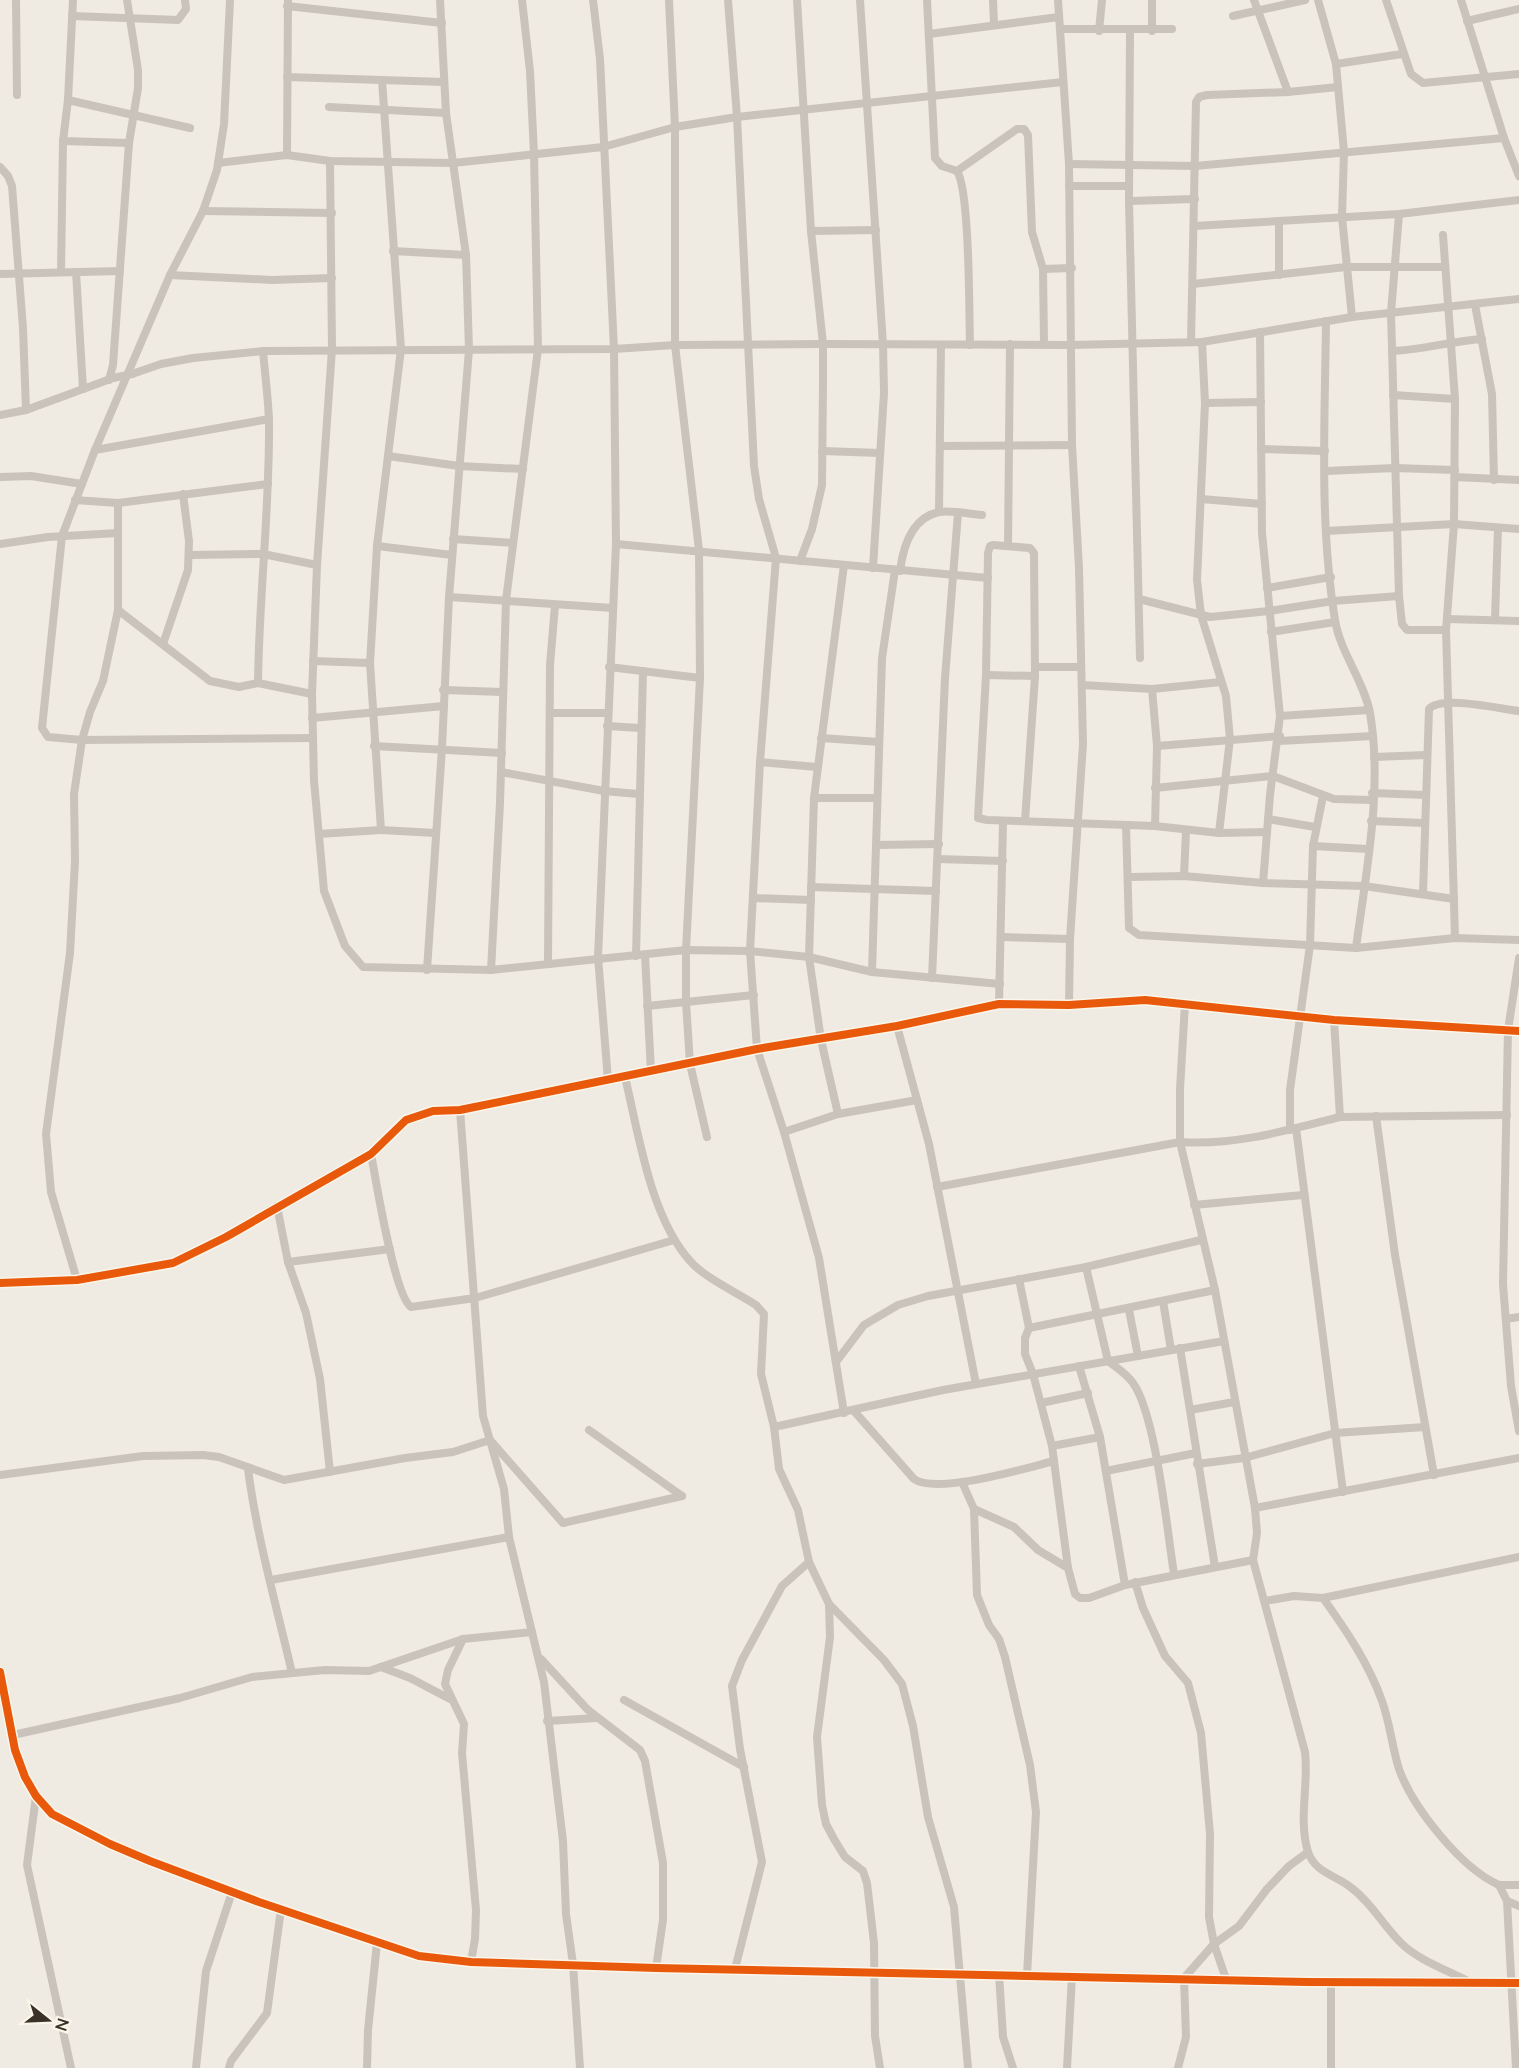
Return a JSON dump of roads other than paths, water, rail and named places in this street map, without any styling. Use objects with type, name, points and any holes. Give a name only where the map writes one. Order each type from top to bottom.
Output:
[{"type":"street","points":[[16,0],[17,95]]},
{"type":"street","points":[[61,272],[63,141],[68,100],[73,0]]},
{"type":"street","points":[[110,379],[113,365],[129,143],[138,70],[127,0]]},
{"type":"street","points":[[72,16],[130,20],[178,20],[186,9],[185,0]]},
{"type":"street","points":[[230,0],[224,124],[218,163],[203,211],[170,275],[95,450],[62,536],[42,728],[48,736],[82,740],[313,738]]},
{"type":"street","points":[[427,970],[442,748],[449,597],[469,350],[466,255],[446,113],[440,0]]},
{"type":"street","points":[[491,970],[502,753],[506,600],[538,349],[534,154],[530,71],[522,0]]},
{"type":"street","points":[[593,0],[600,59],[614,349],[616,544],[598,957],[608,1080]]},
{"type":"street","points":[[669,0],[675,127],[675,345],[699,550],[700,678],[686,950],[686,1002],[690,1064],[707,1137]]},
{"type":"street","points":[[728,0],[737,117],[751,429],[759,499],[776,558],[760,762],[750,951],[757,1049],[784,1132],[819,1258],[844,1413]]},
{"type":"street","points":[[796,0],[812,231],[823,344],[822,485],[812,530],[800,561]]},
{"type":"street","points":[[860,0],[883,344],[880,453],[873,568]]},
{"type":"street","points":[[927,0],[935,158],[942,166],[957,171],[962,182],[970,345]]},
{"type":"street","points":[[993,0],[994,23]]},
{"type":"street","points":[[1058,0],[1069,164],[1072,268],[1072,444],[1079,568],[1083,744],[1070,939],[1069,1005]]},
{"type":"street","points":[[1099,31],[1102,0]]},
{"type":"street","points":[[1152,0],[1152,31]]},
{"type":"street","points":[[1254,0],[1288,92]]},
{"type":"street","points":[[1233,16],[1305,0]]},
{"type":"street","points":[[1318,0],[1336,64],[1344,152],[1342,217],[1352,317]]},
{"type":"street","points":[[1386,0],[1402,54],[1411,74],[1423,83],[1519,74]]},
{"type":"street","points":[[1461,0],[1484,78],[1519,176]]},
{"type":"street","points":[[287,155],[288,3],[442,23]]},
{"type":"street","points":[[1467,21],[1519,9]]},
{"type":"street","points":[[929,34],[994,23],[1059,17]]},
{"type":"street","points":[[1060,29],[1099,31],[1172,29]]},
{"type":"street","points":[[1130,31],[1128,165],[1140,658]]},
{"type":"street","points":[[1336,64],[1402,54]]},
{"type":"street","points":[[287,77],[444,82]]},
{"type":"street","points":[[381,830],[370,663],[377,546],[401,350],[382,80]]},
{"type":"street","points":[[218,163],[287,155],[330,161],[453,163],[603,147],[675,127],[737,117],[1063,82]]},
{"type":"street","points":[[1191,342],[1195,110],[1199,97],[1338,87]]},
{"type":"street","points":[[68,100],[190,128]]},
{"type":"street","points":[[329,107],[446,113]]},
{"type":"street","points":[[957,171],[1017,129],[1025,130],[1032,232],[1043,269],[1044,344]]},
{"type":"street","points":[[1069,164],[1195,166],[1504,138]]},
{"type":"street","points":[[63,141],[129,143]]},
{"type":"street","points":[[330,161],[332,349],[317,565],[312,718],[324,891],[345,946],[363,967],[491,970],[598,957],[640,956],[686,950],[750,951],[809,957],[872,972],[1000,984]]},
{"type":"street","points":[[0,167],[9,176],[12,186],[26,410]]},
{"type":"street","points":[[1069,186],[1129,186]]},
{"type":"street","points":[[1129,201],[1195,199]]},
{"type":"street","points":[[1194,226],[1399,214],[1519,200]]},
{"type":"street","points":[[203,211],[332,213]]},
{"type":"street","points":[[1399,214],[1391,313],[1396,528],[1402,624],[1407,630],[1446,630]]},
{"type":"street","points":[[1279,221],[1279,275]]},
{"type":"street","points":[[812,231],[876,230]]},
{"type":"street","points":[[1443,235],[1455,399],[1454,524],[1446,630],[1450,702],[1455,938]]},
{"type":"street","points":[[393,251],[466,255]]},
{"type":"street","points":[[1193,284],[1346,267],[1444,267]]},
{"type":"street","points":[[1043,269],[1072,268]]},
{"type":"street","points":[[76,272],[83,389]]},
{"type":"street","points":[[0,274],[120,272]]},
{"type":"street","points":[[170,275],[272,280],[332,278]]},
{"type":"street","points":[[0,415],[26,410],[110,379],[161,364],[263,351],[614,349],[675,345],[1134,345],[1202,342],[1352,317],[1519,299]]},
{"type":"street","points":[[1475,305],[1492,394],[1494,480]]},
{"type":"street","points":[[1326,321],[1326,531],[1335,622],[1369,710],[1373,736],[1371,821],[1356,948]]},
{"type":"street","points":[[1260,332],[1262,533],[1280,716],[1263,883]]},
{"type":"street","points":[[1392,351],[1424,350],[1452,341],[1482,339]]},
{"type":"street","points":[[1202,342],[1205,403],[1197,580],[1201,615],[1226,696],[1230,739],[1219,833]]},
{"type":"street","points":[[1008,546],[1007,445],[1010,344]]},
{"type":"street","points":[[939,512],[941,345]]},
{"type":"street","points":[[258,683],[268,419],[263,351]]},
{"type":"street","points":[[1393,395],[1455,399]]},
{"type":"street","points":[[1205,403],[1261,402]]},
{"type":"street","points":[[95,450],[268,419]]},
{"type":"street","points":[[940,446],[1072,444]]},
{"type":"street","points":[[1262,448],[1325,451]]},
{"type":"street","points":[[822,451],[880,453]]},
{"type":"street","points":[[388,456],[459,466],[523,469]]},
{"type":"street","points":[[1326,471],[1395,468],[1455,473],[1494,480],[1519,480]]},
{"type":"street","points":[[0,477],[31,476],[82,484]]},
{"type":"street","points":[[75,500],[118,503],[267,484]]},
{"type":"street","points":[[163,644],[182,593],[190,555],[183,494]]},
{"type":"street","points":[[1201,499],[1262,504]]},
{"type":"street","points":[[77,1280],[51,1192],[46,1134],[70,954],[75,861],[74,794],[82,740],[90,712],[103,681],[118,610],[118,503]]},
{"type":"street","points":[[872,972],[882,658],[897,570],[905,541],[920,522],[939,512],[982,515]]},
{"type":"street","points":[[932,978],[945,678],[958,513]]},
{"type":"street","points":[[1326,531],[1362,527],[1396,528],[1454,524],[1519,529]]},
{"type":"street","points":[[1494,619],[1498,528]]},
{"type":"street","points":[[0,544],[62,536],[118,533]]},
{"type":"street","points":[[453,539],[513,543]]},
{"type":"street","points":[[616,544],[988,578]]},
{"type":"street","points":[[377,546],[452,555]]},
{"type":"street","points":[[1026,821],[1035,672],[1034,553],[1030,548],[990,546],[987,675],[977,814],[982,819],[1004,821],[1155,826],[1219,833],[1267,832]]},
{"type":"street","points":[[190,555],[263,554],[317,565]]},
{"type":"street","points":[[838,1114],[821,1040],[809,957],[814,798],[844,565]]},
{"type":"street","points":[[1267,588],[1331,577]]},
{"type":"street","points":[[1139,599],[1201,615],[1269,611],[1333,601],[1399,596]]},
{"type":"street","points":[[449,597],[613,608]]},
{"type":"street","points":[[548,963],[551,782],[550,657],[555,604]]},
{"type":"street","points":[[118,610],[210,681],[239,687],[258,683],[312,694]]},
{"type":"street","points":[[1447,619],[1519,621]]},
{"type":"street","points":[[1271,633],[1335,622]]},
{"type":"street","points":[[313,661],[370,663]]},
{"type":"street","points":[[609,667],[700,678]]},
{"type":"street","points":[[987,675],[1081,667]]},
{"type":"street","points":[[643,671],[638,794],[640,956],[647,1006],[651,1072]]},
{"type":"street","points":[[1082,685],[1152,689],[1221,682]]},
{"type":"street","points":[[1152,689],[1157,746],[1155,826]]},
{"type":"street","points":[[443,690],[502,692]]},
{"type":"street","points":[[1423,894],[1429,709],[1435,704],[1450,702],[1519,711]]},
{"type":"street","points":[[312,718],[444,706]]},
{"type":"street","points":[[1280,716],[1369,710]]},
{"type":"street","points":[[551,713],[607,713]]},
{"type":"street","points":[[607,726],[640,728]]},
{"type":"street","points":[[1157,746],[1230,739],[1373,736]]},
{"type":"street","points":[[821,738],[879,742]]},
{"type":"street","points":[[375,746],[502,753]]},
{"type":"street","points":[[1374,757],[1426,755]]},
{"type":"street","points":[[760,762],[817,767]]},
{"type":"street","points":[[501,772],[604,791],[638,794]]},
{"type":"street","points":[[1155,788],[1273,776],[1323,796],[1425,795]]},
{"type":"street","points":[[1323,796],[1315,826],[1310,945],[1290,1090],[1293,1129],[1343,1492]]},
{"type":"street","points":[[814,798],[877,798]]},
{"type":"street","points":[[1268,819],[1315,826]]},
{"type":"street","points":[[999,1004],[1004,821]]},
{"type":"street","points":[[1371,821],[1425,823]]},
{"type":"street","points":[[1126,825],[1130,877],[1129,928],[1133,933],[1356,948],[1455,938],[1519,940]]},
{"type":"street","points":[[319,834],[381,830],[436,833]]},
{"type":"street","points":[[1184,876],[1186,831]]},
{"type":"street","points":[[876,845],[939,844]]},
{"type":"street","points":[[1313,846],[1368,849]]},
{"type":"street","points":[[938,859],[1003,861]]},
{"type":"street","points":[[1130,877],[1184,876],[1263,883],[1364,886],[1454,898]]},
{"type":"street","points":[[811,887],[875,887],[936,891]]},
{"type":"street","points":[[753,898],[811,900]]},
{"type":"street","points":[[1001,937],[1070,939]]},
{"type":"street","points":[[1519,958],[1508,1030],[1503,1284],[1519,1431]]},
{"type":"street","points":[[647,1006],[754,995]]},
{"type":"street","points":[[0,1283],[77,1280],[173,1263],[226,1237],[277,1206],[371,1155],[406,1120],[426,1113],[460,1110],[757,1049],[897,1026],[999,1004],[1069,1005],[1144,1000],[1335,1020],[1519,1031]]},
{"type":"street","points":[[1185,1004],[1180,1089],[1180,1142],[1201,1240],[1215,1290],[1255,1508],[1257,1533],[1253,1560],[1305,1752],[1308,1776],[1303,1809],[1308,1852],[1326,1875],[1349,1885],[1402,1945],[1471,1983]]},
{"type":"street","points":[[1335,1020],[1340,1117]]},
{"type":"street","points":[[897,1026],[937,1187],[976,1384]]},
{"type":"street","points":[[625,1077],[653,1189],[674,1240],[692,1264],[756,1305],[764,1314],[761,1374],[774,1427],[779,1469],[798,1510],[809,1562],[829,1604],[884,1660],[902,1684],[913,1726],[928,1817],[954,1907],[968,2068]]},
{"type":"street","points":[[784,1132],[838,1114],[917,1100]]},
{"type":"street","points":[[460,1110],[483,1416],[504,1489],[509,1537],[539,1657],[563,1841],[566,1914],[573,1964],[580,2068]]},
{"type":"street","points":[[937,1187],[1180,1142],[1216,1142],[1293,1129],[1340,1117],[1508,1115]]},
{"type":"street","points":[[1376,1116],[1395,1255],[1434,1475]]},
{"type":"street","points":[[371,1155],[390,1249],[403,1298],[411,1307],[475,1298],[674,1240]]},
{"type":"street","points":[[1194,1205],[1303,1195]]},
{"type":"street","points":[[277,1206],[288,1262],[306,1313],[320,1379],[330,1472]]},
{"type":"street","points":[[836,1362],[864,1325],[881,1313],[928,1296],[1086,1267],[1201,1240]]},
{"type":"street","points":[[288,1262],[390,1249]]},
{"type":"street","points":[[1086,1267],[1108,1361],[1126,1374],[1142,1400],[1156,1463],[1174,1574]]},
{"type":"street","points":[[1019,1279],[1029,1328],[1024,1346],[1052,1446],[1072,1589],[1080,1598],[1089,1598],[1135,1582],[1253,1560]]},
{"type":"street","points":[[1029,1328],[1129,1310],[1215,1290]]},
{"type":"street","points":[[1163,1301],[1190,1410],[1215,1567]]},
{"type":"street","points":[[1129,1310],[1138,1356]]},
{"type":"street","points":[[1506,1319],[1519,1317]]},
{"type":"street","points":[[774,1427],[976,1384],[1224,1341]]},
{"type":"street","points":[[1079,1366],[1100,1437],[1125,1585]]},
{"type":"street","points":[[1041,1403],[1088,1393]]},
{"type":"street","points":[[1190,1410],[1234,1402]]},
{"type":"street","points":[[854,1410],[919,1482],[962,1482],[1054,1461]]},
{"type":"street","points":[[1197,1464],[1244,1458],[1335,1433],[1425,1427]]},
{"type":"street","points":[[490,1440],[563,1523],[682,1496],[589,1430]]},
{"type":"street","points":[[1052,1446],[1100,1437]]},
{"type":"street","points":[[0,1475],[143,1456],[203,1455],[219,1457],[284,1480],[453,1452],[490,1440]]},
{"type":"street","points":[[1106,1471],[1156,1463],[1196,1453]]},
{"type":"street","points":[[1255,1508],[1519,1458]]},
{"type":"street","points":[[248,1469],[261,1555],[271,1580],[292,1673]]},
{"type":"street","points":[[962,1482],[974,1509],[977,1595],[999,1639],[1005,1657],[1030,1765],[1036,1812],[1027,1975]]},
{"type":"street","points":[[974,1509],[1014,1527],[1038,1550],[1068,1568]]},
{"type":"street","points":[[271,1580],[509,1537]]},
{"type":"street","points":[[1265,1601],[1294,1596],[1323,1598],[1519,1557]]},
{"type":"street","points":[[735,1969],[762,1862],[732,1686],[736,1673],[782,1586],[809,1562]]},
{"type":"street","points":[[1135,1582],[1143,1608],[1165,1656],[1188,1683],[1201,1733],[1210,1834],[1209,1917],[1214,1944],[1226,1979]]},
{"type":"street","points":[[1323,1598],[1367,1666],[1383,1703],[1400,1770],[1413,1798],[1457,1853],[1482,1878],[1499,1885],[1519,1885]]},
{"type":"street","points":[[829,1604],[830,1636],[818,1737],[822,1805],[826,1824],[844,1857],[863,1871],[867,1883],[874,1943],[875,2036],[880,2068]]},
{"type":"street","points":[[13,1735],[211,1690],[252,1677],[292,1673],[369,1671],[463,1640],[532,1632]]},
{"type":"street","points":[[463,1640],[448,1670],[445,1684],[450,1699],[460,1712],[464,1724],[462,1753],[476,1910],[471,1962]]},
{"type":"street","points":[[539,1657],[598,1718],[640,1750],[645,1761],[663,1863],[663,1920],[656,1968]]},
{"type":"street","points":[[381,1667],[410,1678],[450,1699]]},
{"type":"street","points":[[0,1672],[13,1735],[25,1777],[36,1796],[52,1814],[93,1836],[232,1892],[419,1956],[471,1962],[656,1968],[1331,1982],[1516,1983]]},
{"type":"street","points":[[624,1700],[744,1767]]},
{"type":"street","points":[[548,1721],[598,1718]]},
{"type":"street","points":[[36,1796],[27,1865],[71,2068]]},
{"type":"street","points":[[1178,2068],[1186,2037],[1184,1978],[1214,1944],[1239,1926],[1288,1866],[1308,1852]]},
{"type":"street","points":[[1499,1885],[1507,1901],[1516,1983],[1515,2068]]},
{"type":"street","points":[[196,2068],[206,1971],[232,1892]]},
{"type":"street","points":[[1507,1901],[1519,1906]]},
{"type":"street","points":[[229,2068],[231,2061],[267,2013],[281,1909]]},
{"type":"street","points":[[367,2068],[368,2030],[377,1943]]},
{"type":"street","points":[[999,1974],[1003,2037],[1013,2068]]},
{"type":"street","points":[[1067,2068],[1072,1976]]},
{"type":"street","points":[[1331,1982],[1331,2068]]}]
